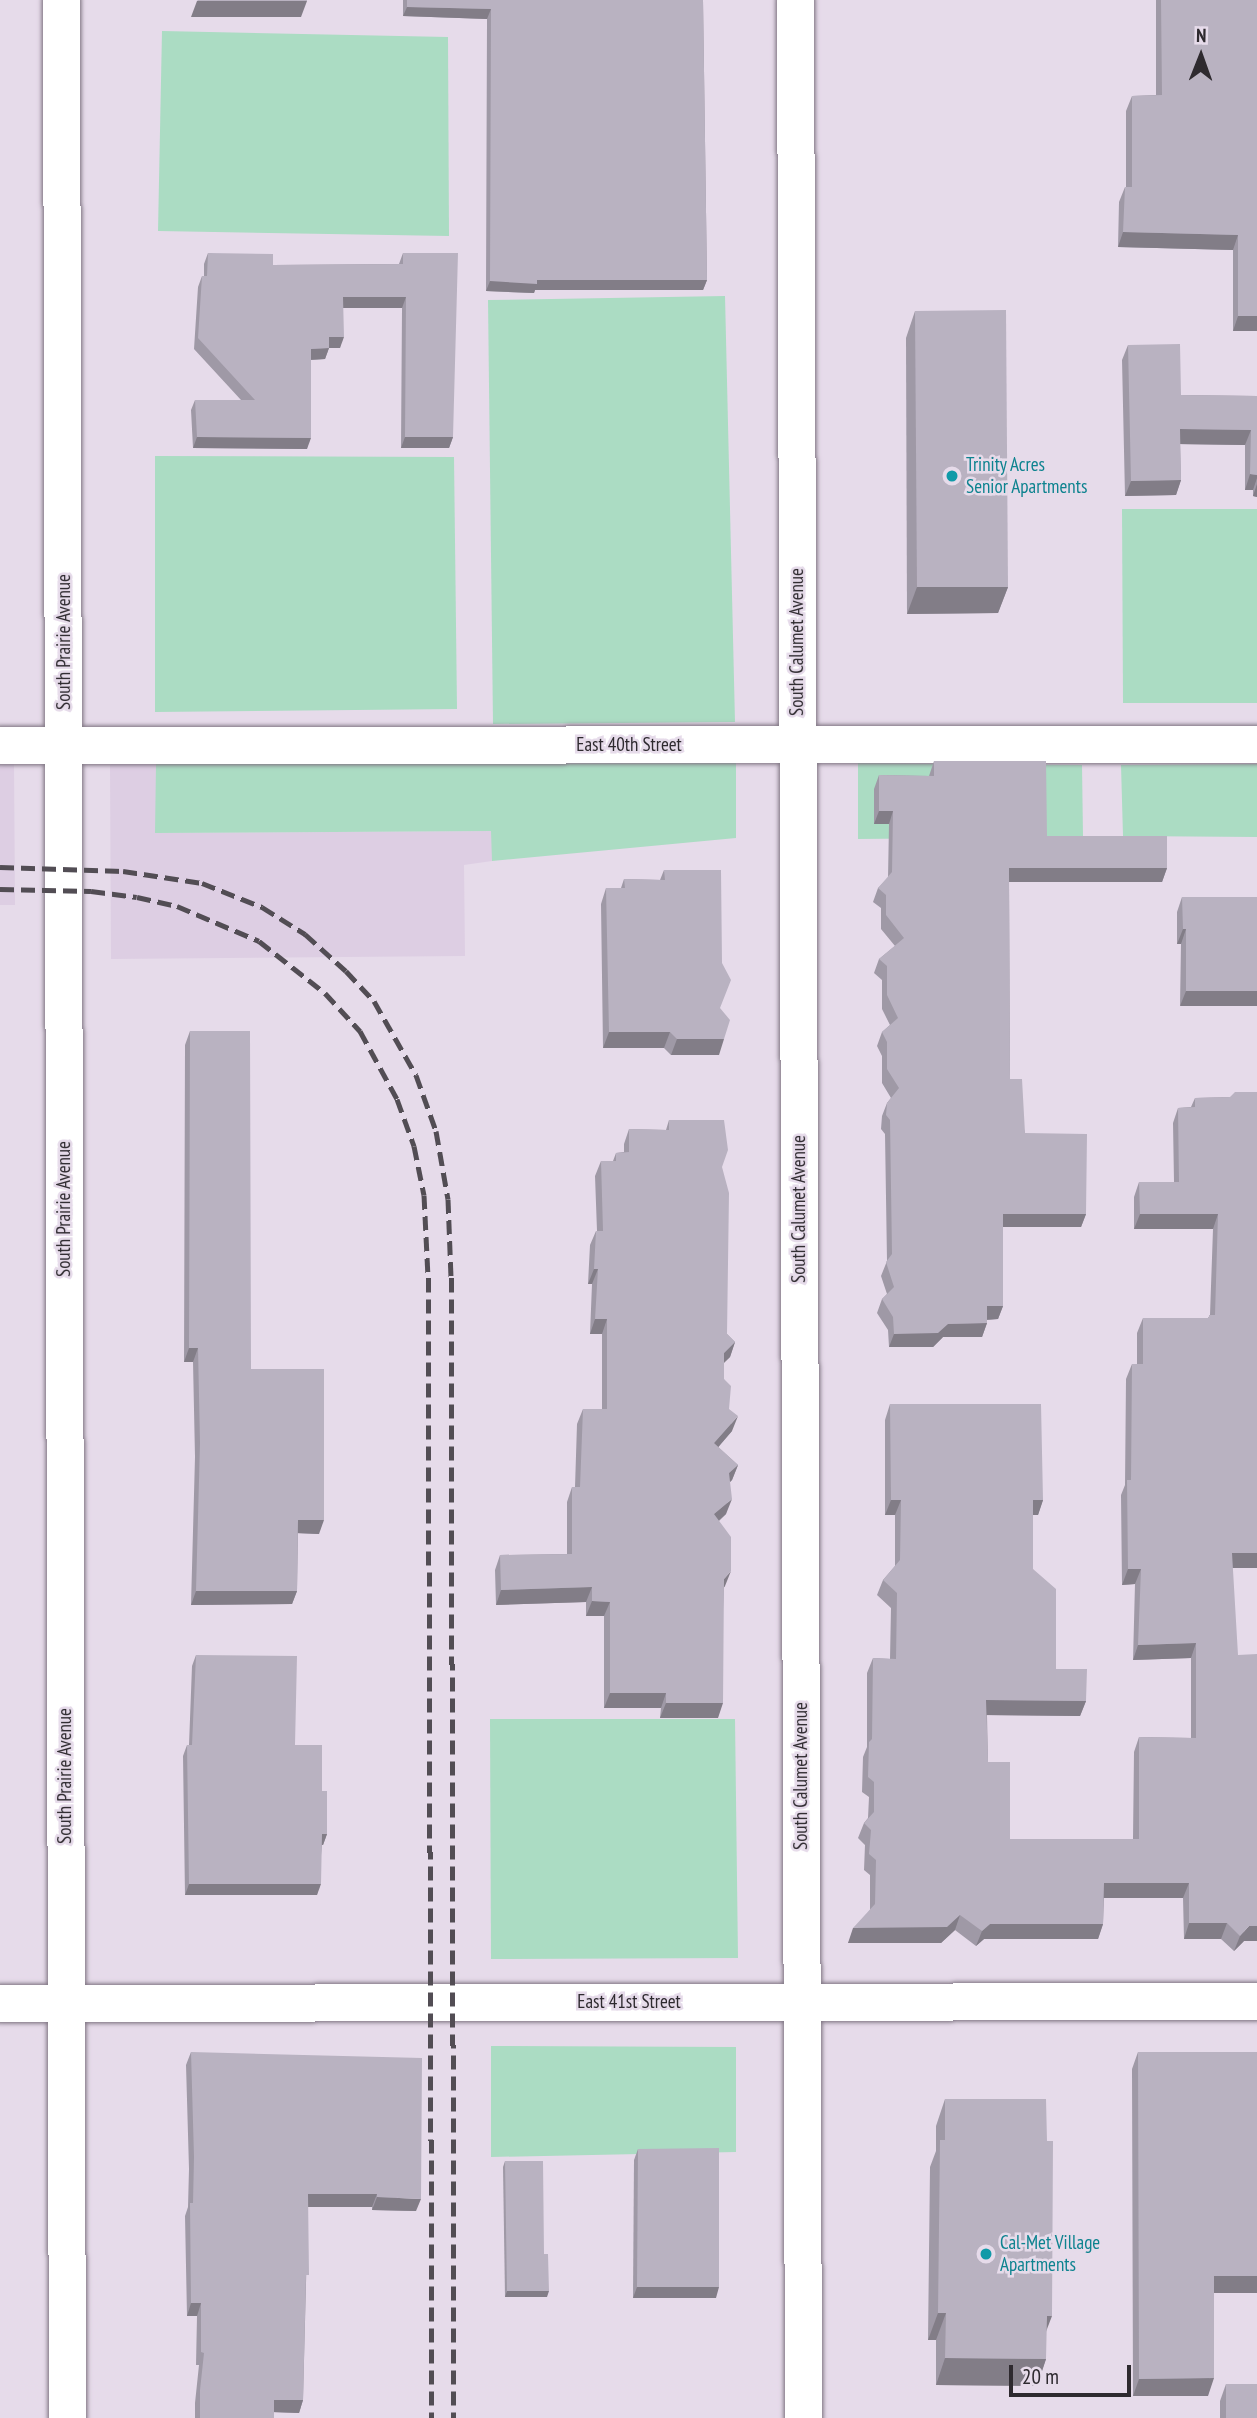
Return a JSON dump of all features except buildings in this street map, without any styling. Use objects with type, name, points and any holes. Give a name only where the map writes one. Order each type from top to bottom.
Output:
[{"type":"street","name":"South Prairie Avenue","points":[[61,0],[65,746],[67,2418]]},
{"type":"street","name":"South Calumet Avenue","points":[[795,0],[803,2418]]},
{"type":"street","name":"East 40th Street","points":[[0,746],[1257,744]]},
{"type":"street","name":"East 41st Street","points":[[0,2003],[1257,2001]]},
{"type":"shaded area","points":[[0,759],[14,764],[15,905],[0,905]]},
{"type":"shaded area","points":[[115,761],[156,764],[156,833],[492,831],[492,861],[464,865],[465,956],[111,959],[110,765]]},
{"type":"green space","points":[[162,31],[448,37],[449,236],[158,231]]},
{"type":"green space","points":[[725,296],[735,722],[493,724],[488,300]]},
{"type":"green space","points":[[155,456],[454,457],[457,709],[155,712]]},
{"type":"green space","points":[[1122,509],[1257,509],[1257,703],[1123,703]]},
{"type":"green space","points":[[736,763],[736,838],[492,861],[491,831],[155,833],[156,764]]},
{"type":"green space","points":[[858,763],[1082,765],[1083,837],[858,839]]},
{"type":"green space","points":[[1257,764],[1257,837],[1123,836],[1121,765]]},
{"type":"green space","points":[[490,1719],[735,1719],[738,1958],[491,1959]]},
{"type":"green space","points":[[491,2046],[736,2047],[736,2152],[491,2157]]},
{"type":"railway","points":[[0,867],[123,871],[202,883],[262,907],[305,934],[374,1001],[416,1075],[436,1131],[448,1199],[451,1278],[454,2418]]},
{"type":"railway","points":[[0,889],[91,891],[137,897],[177,906],[259,941],[325,993],[360,1031],[397,1099],[414,1146],[424,1195],[428,1278],[432,2418]]},
{"type":"place","name":"Trinity Acres Senior Apartments","points":[[952,476]]},
{"type":"place","name":"Cal-Met Village Apartments","points":[[986,2254]]}]
